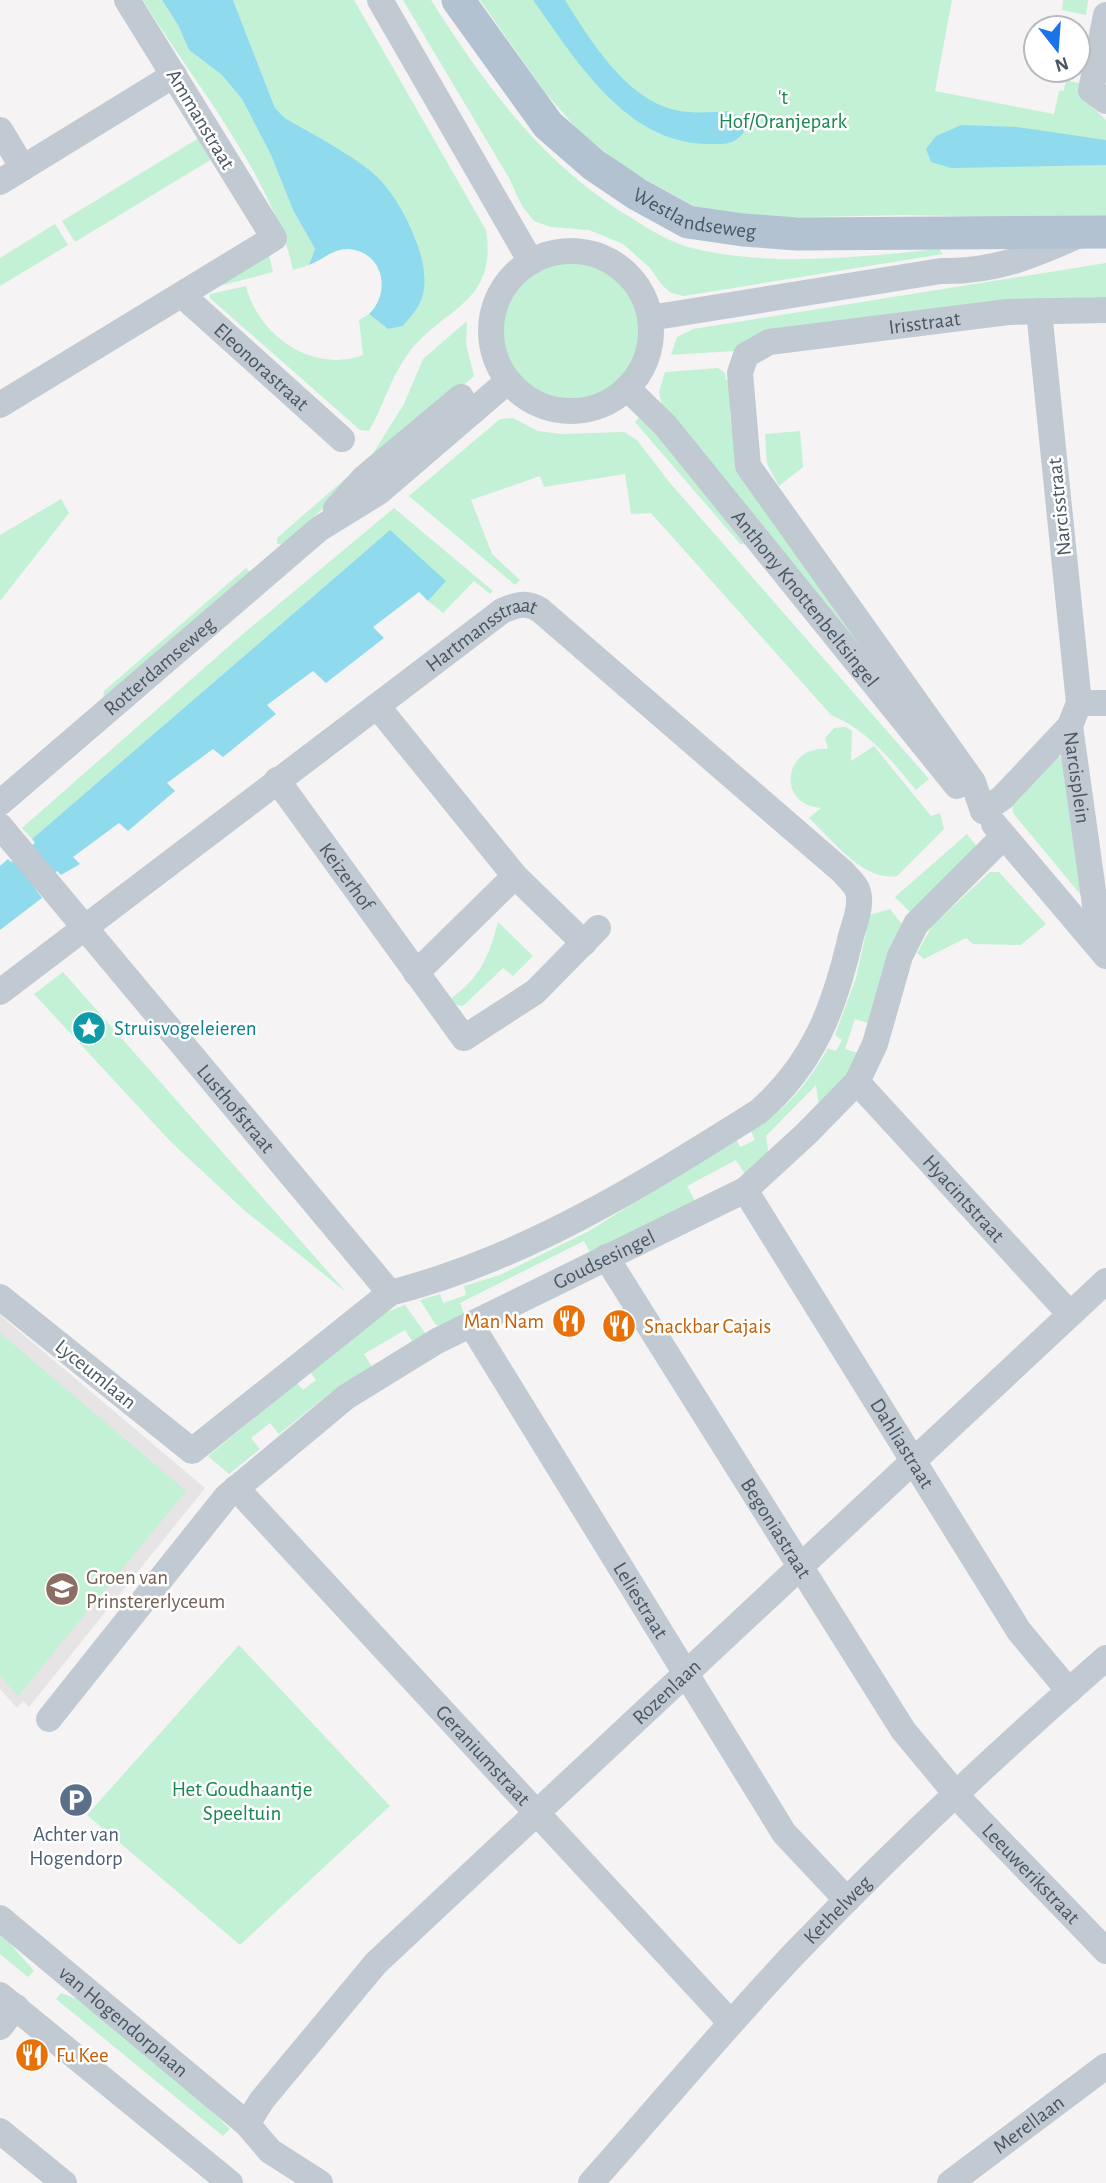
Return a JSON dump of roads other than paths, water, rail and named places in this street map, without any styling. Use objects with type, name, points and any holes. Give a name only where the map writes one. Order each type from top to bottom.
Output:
[{"type":"main road","name":"Westlandseweg","points":[[458,0],[548,125],[594,165],[637,194],[688,222],[743,230],[797,233],[1096,232]]},
{"type":"street","name":"Ammanstraat","points":[[127,0],[274,238],[181,295]]},
{"type":"street","points":[[380,0],[531,262]]},
{"type":"street","points":[[1106,15],[1091,90],[1106,101]]},
{"type":"street","points":[[0,182],[174,75]]},
{"type":"street","points":[[0,131],[23,168]]},
{"type":"street","name":"Westlandseweg","points":[[941,271],[1020,232]]},
{"type":"street","name":"Westlandseweg","points":[[650,318],[941,271],[977,272],[1028,258],[1096,232]]},
{"type":"street","points":[[564,251],[598,256],[627,275],[638,288],[650,318],[651,335],[645,361],[627,388],[594,408],[558,411],[524,397],[503,373],[491,340],[495,307],[511,278],[531,262],[564,251]]},
{"type":"street","points":[[0,405],[181,295]]},
{"type":"street","name":"Eleonorastraat","points":[[181,295],[342,439]]},
{"type":"street","name":"Irisstraat","points":[[746,355],[769,342],[1008,312],[1106,310]]},
{"type":"street","name":"Narcisstraat","points":[[1039,311],[1074,715]]},
{"type":"street","name":"Anthony Knottenbeltsingel","points":[[746,355],[740,373],[748,466],[974,782],[983,811]]},
{"type":"street","name":"Rotterdamseweg","points":[[0,803],[319,529],[379,492],[503,373]]},
{"type":"street","name":"Anthony Knottenbeltsingel","points":[[627,388],[665,425],[956,785],[983,811],[1104,953]]},
{"type":"street","name":"Hartmansstraat","points":[[84,927],[502,611],[531,604],[856,887],[858,910],[844,968],[826,1024],[798,1069],[768,1104],[705,1146],[551,1234],[492,1260],[428,1283],[390,1293]]},
{"type":"street","points":[[1074,715],[1106,703]]},
{"type":"street","name":"Keizerhof","points":[[278,780],[464,1038],[535,992],[591,936],[514,876],[377,706]]},
{"type":"street","name":"Narcisplein","points":[[983,811],[1002,798],[1074,715]]},
{"type":"street","name":"Narcisplein","points":[[1074,715],[1104,953]]},
{"type":"street","name":"Lusthofstraat","points":[[0,825],[390,1293]]},
{"type":"street","name":"Goudsesingel","points":[[49,1718],[236,1488],[346,1397],[437,1341],[745,1189],[857,1082],[875,1044],[900,956],[916,924],[1004,836]]},
{"type":"street","points":[[416,972],[514,876]]},
{"type":"street","points":[[0,992],[84,927]]},
{"type":"street","name":"Hyacintstraat","points":[[857,1082],[1070,1314]]},
{"type":"street","name":"Dahliastraat","points":[[745,1189],[1019,1631],[1069,1691]]},
{"type":"street","name":"Begoniastraat","points":[[606,1257],[903,1730],[955,1794]]},
{"type":"street","name":"Rozenlaan","points":[[247,2124],[262,2100],[376,1964],[1106,1281]]},
{"type":"street","name":"Lyceumlaan","points":[[0,1297],[192,1451],[390,1293]]},
{"type":"street","name":"Leliestraat","points":[[472,1326],[784,1833],[847,1900]]},
{"type":"street","name":"Geraniumstraat","points":[[236,1488],[731,2024]]},
{"type":"street","name":"Kethelweg","points":[[591,2183],[731,2024],[847,1900],[955,1794],[1106,1658]]},
{"type":"street","name":"Leeuwerikstraat","points":[[955,1794],[1106,1951]]},
{"type":"street","name":"van Hogendorplaan","points":[[0,1918],[247,2124],[270,2151],[295,2164],[320,2183]]},
{"type":"street","points":[[5,2010],[230,2183]]},
{"type":"street","name":"Merellaan","points":[[950,2183],[1106,2066]]},
{"type":"street","points":[[0,2131],[64,2183]]},
{"type":"water","points":[[162,0],[233,0],[275,108],[285,118],[363,165],[393,196],[418,246],[425,280],[420,303],[403,326],[388,329],[369,314],[376,305],[382,284],[376,265],[360,251],[342,249],[309,265],[315,249],[293,210],[271,155],[242,99],[222,75],[189,50],[178,25]]},
{"type":"water","points":[[533,0],[565,0],[611,66],[641,94],[657,104],[675,110],[730,111],[741,120],[744,132],[732,142],[706,144],[677,140],[650,129],[626,113],[604,93],[566,47]]},
{"type":"water","points":[[961,125],[1017,127],[1106,140],[1106,165],[951,168],[931,162],[926,149],[936,136]]},
{"type":"water","points":[[390,530],[446,581],[428,601],[419,592],[373,627],[384,638],[326,683],[313,671],[267,705],[276,714],[223,757],[213,749],[167,783],[175,791],[128,831],[119,823],[73,857],[80,864],[61,875],[57,871],[34,887],[42,898],[0,930],[0,866],[8,859],[11,862],[35,843],[32,839]]},
{"type":"place","name":"Struisvogeleieren","points":[[89,1028]]},
{"type":"place","name":"Man Nam","points":[[569,1321]]},
{"type":"place","name":"Snackbar Cajais","points":[[619,1326]]},
{"type":"place","name":"Groen van Prinstererlyceum","points":[[62,1589]]},
{"type":"place","name":"Achter van Hogendorp","points":[[76,1800]]},
{"type":"place","name":"Fu Kee","points":[[32,2055]]},
{"type":"park label","name":"'t Hof/Oranjepark","points":[[783,109]]},
{"type":"park label","name":"Het Goudhaantje Speeltuin","points":[[242,1801]]}]
